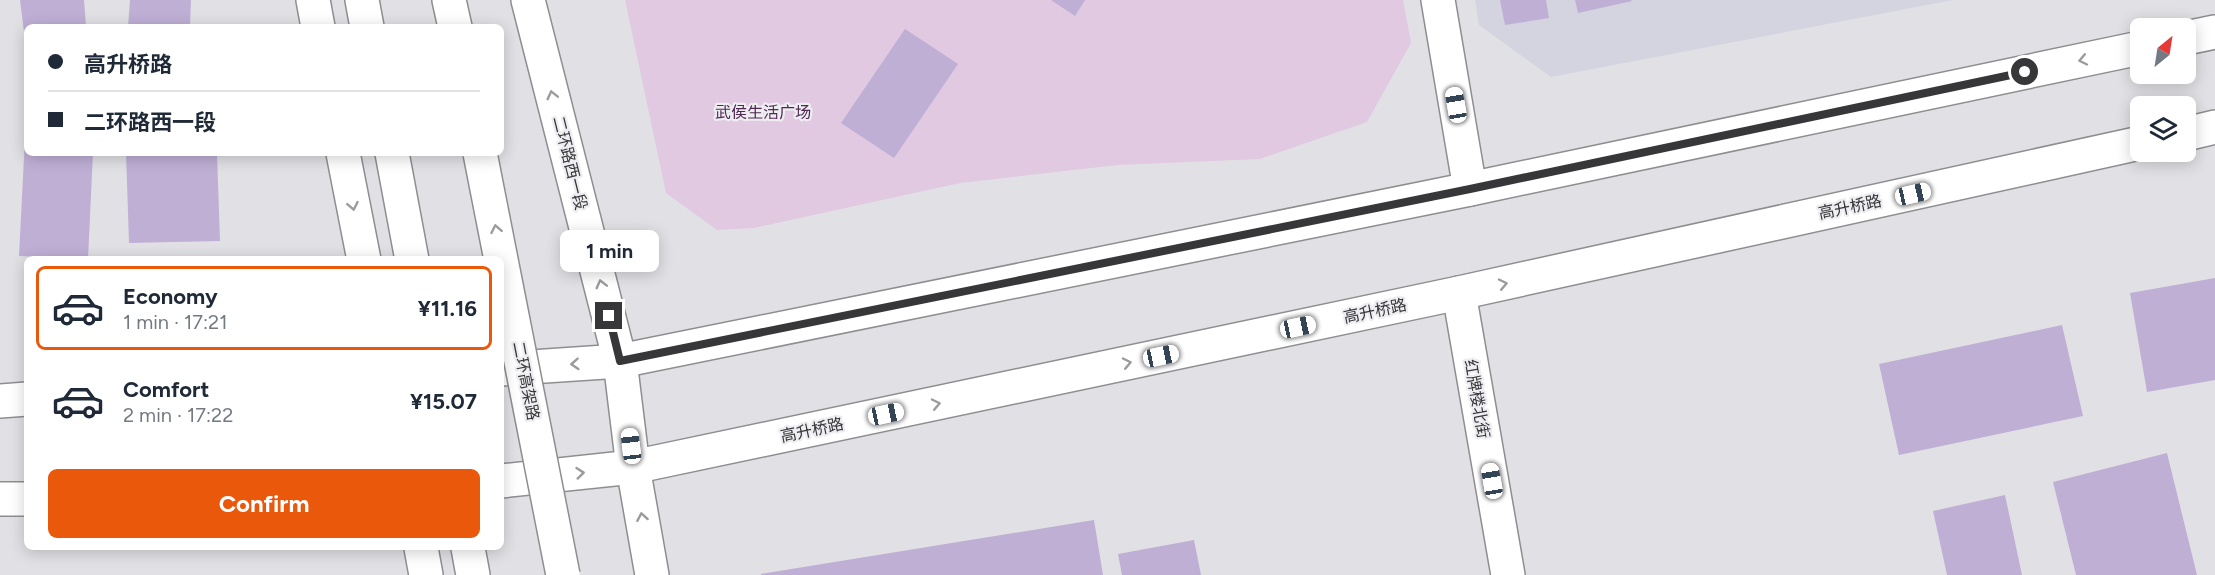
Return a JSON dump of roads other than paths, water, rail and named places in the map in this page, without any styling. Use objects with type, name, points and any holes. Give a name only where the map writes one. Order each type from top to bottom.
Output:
[{"type":"main road","points":[[313,0],[317,24]]},
{"type":"main road","points":[[362,0],[366,24]]},
{"type":"main road","points":[[449,0],[454,24]]},
{"type":"main road","name":"二环路西一段","points":[[528,0],[620,361],[633,467],[652,575]]},
{"type":"main road","points":[[1438,0],[1470,189]]},
{"type":"main road","points":[[2196,37],[2215,32]]},
{"type":"main road","points":[[504,369],[620,361],[1470,189],[2130,50]]},
{"type":"main road","points":[[2196,132],[2215,127]]},
{"type":"main road","name":"高升桥路","points":[[504,481],[633,467],[1458,294],[2130,145]]},
{"type":"main road","points":[[344,156],[363,256]]},
{"type":"main road","points":[[393,156],[411,256]]},
{"type":"main road","name":"二环高架路","points":[[481,156],[500,256]]},
{"type":"main road","name":"二环高架路","points":[[504,275],[563,575]]},
{"type":"main road","name":"红牌楼北街","points":[[1458,294],[1508,575]]},
{"type":"main road","points":[[0,400],[24,399]]},
{"type":"main road","points":[[0,499],[24,499]]},
{"type":"main road","points":[[421,550],[426,575]]},
{"type":"main road","points":[[468,550],[473,575]]},
{"type":"park label","name":"武侯生活广场","points":[[763,112]]}]
